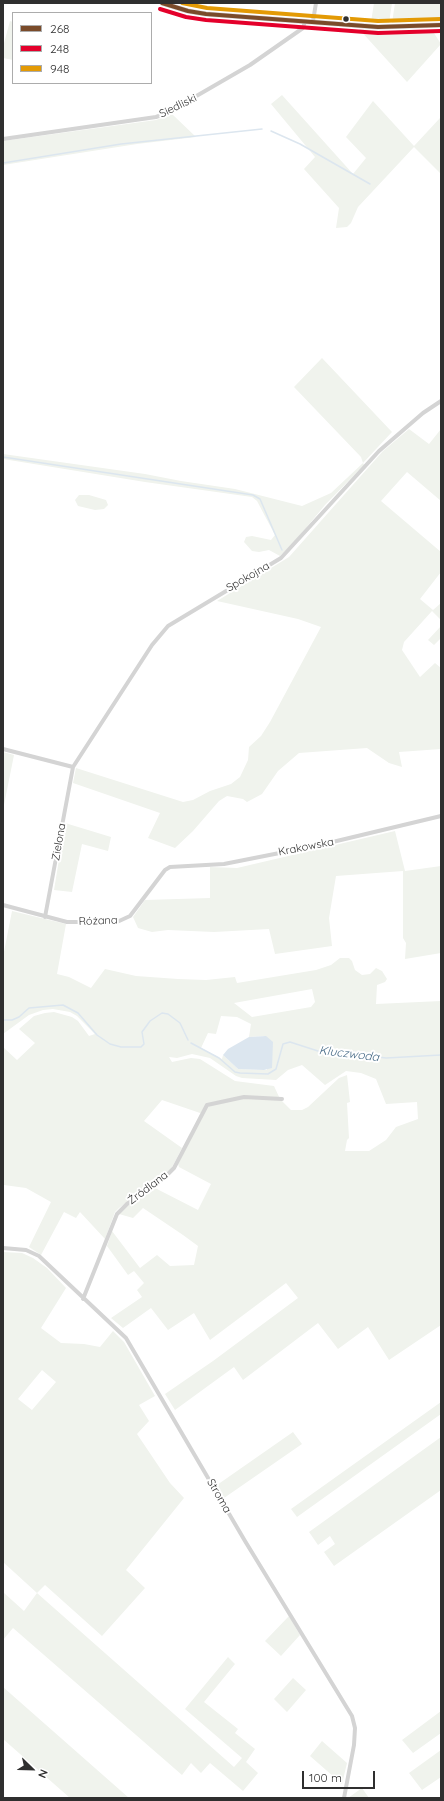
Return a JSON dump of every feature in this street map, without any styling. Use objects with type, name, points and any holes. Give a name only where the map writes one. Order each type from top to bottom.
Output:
[{"type":"street","points":[[162,3],[188,11],[206,14],[389,27],[441,25]]},
{"type":"street","points":[[314,21],[316,3]]},
{"type":"street","name":"Siedliski","points":[[3,139],[156,117],[167,113],[250,65],[303,28],[305,21]]},
{"type":"street","name":"Spokojna","points":[[74,767],[134,672],[168,626],[281,558],[379,451],[423,412],[441,401]]},
{"type":"street","points":[[3,750],[74,767]]},
{"type":"street","name":"Zielona","points":[[45,917],[74,767]]},
{"type":"street","name":"Krakowska","points":[[170,867],[224,864],[320,845],[441,816]]},
{"type":"street","name":"Różana","points":[[3,905],[67,922],[117,922],[130,916],[165,870],[170,867]]},
{"type":"street","name":"Źródlana","points":[[83,1299],[117,1214],[127,1204],[164,1178],[174,1168],[207,1106],[244,1097],[282,1099]]},
{"type":"street","name":"Stroma","points":[[3,1248],[26,1250],[39,1256],[126,1338],[245,1541],[352,1716],[355,1728],[354,1745],[344,1798]]},
{"type":"shaded area","points":[[374,3],[392,3],[389,23],[371,22]]},
{"type":"shaded area","points":[[395,3],[441,3],[441,20],[392,23]]},
{"type":"shaded area","points":[[10,21],[12,22],[12,60],[3,58],[3,47]]},
{"type":"shaded area","points":[[359,29],[384,31],[432,30],[441,44],[407,82]]},
{"type":"shaded area","points":[[282,95],[353,174],[366,158],[346,137],[373,101],[414,146],[440,118],[441,174],[414,147],[358,207],[351,223],[347,227],[336,228],[339,208],[304,169],[315,157],[271,104]]},
{"type":"shaded area","points":[[172,114],[196,137],[137,144],[3,165],[3,141],[156,120]]},
{"type":"shaded area","points":[[322,358],[392,432],[363,463],[361,457],[294,387]]},
{"type":"shaded area","points":[[409,429],[429,444],[441,429],[441,501],[407,472],[381,501],[441,552],[441,572],[420,599],[433,610],[441,603],[441,620],[432,611],[404,642],[402,650],[420,677],[435,663],[441,668],[441,749],[399,752],[402,767],[389,763],[367,748],[299,753],[278,771],[262,794],[247,802],[243,799],[227,796],[219,801],[193,831],[175,848],[148,838],[160,813],[73,783],[76,768],[183,802],[193,800],[210,791],[231,784],[240,777],[248,760],[249,747],[261,736],[270,722],[321,627],[298,619],[217,601],[289,557],[383,451]]},
{"type":"shaded area","points":[[3,454],[145,474],[235,489],[302,506],[331,493],[363,463],[364,465],[325,505],[296,540],[280,556],[269,550],[259,552],[252,551],[244,542],[246,537],[252,536],[271,540],[275,535],[257,501],[252,497],[145,482],[3,459]]},
{"type":"shaded area","points":[[79,495],[89,495],[106,500],[108,505],[104,509],[95,510],[78,506],[75,500]]},
{"type":"shaded area","points":[[441,626],[441,638],[434,645],[428,640]]},
{"type":"shaded area","points":[[3,752],[14,755],[3,810]]},
{"type":"shaded area","points":[[65,823],[111,837],[108,851],[82,844],[72,892],[54,890]]},
{"type":"shaded area","points":[[395,831],[405,871],[441,866],[441,953],[405,959],[406,943],[403,938],[403,871],[336,876],[329,918],[332,946],[275,954],[269,929],[214,932],[168,930],[152,932],[138,928],[133,917],[145,900],[210,898],[210,867],[237,868]]},
{"type":"shaded area","points":[[12,911],[66,924],[57,974],[69,977],[91,988],[105,969],[136,976],[178,979],[206,980],[235,977],[237,983],[316,970],[331,965],[340,958],[349,958],[352,961],[355,970],[362,975],[370,974],[376,968],[382,971],[387,979],[385,982],[377,985],[376,1004],[441,1001],[441,1325],[389,1360],[368,1327],[338,1349],[318,1323],[243,1380],[234,1367],[175,1410],[165,1394],[213,1361],[298,1298],[286,1283],[210,1340],[194,1313],[168,1330],[151,1308],[123,1328],[111,1318],[142,1297],[137,1290],[144,1283],[134,1271],[128,1275],[107,1246],[112,1231],[140,1268],[157,1255],[170,1266],[194,1265],[198,1246],[183,1235],[143,1208],[133,1218],[119,1214],[123,1209],[155,1188],[198,1210],[211,1184],[179,1167],[178,1164],[203,1114],[162,1100],[144,1121],[182,1148],[171,1169],[115,1212],[105,1239],[80,1212],[76,1218],[64,1212],[41,1255],[29,1247],[51,1202],[26,1188],[4,1185],[3,1190],[3,1047],[17,1060],[35,1043],[19,1029],[34,1016],[45,1013],[54,1012],[72,1017],[78,1021],[89,1036],[95,1034],[77,1016],[70,1012],[53,1009],[43,1010],[29,1015],[3,1034],[3,957]],"holes":[[[312,989],[315,1002],[311,1007],[252,1017],[234,1003]],[[221,1016],[237,1017],[251,1024],[249,1037],[266,1036],[267,1070],[238,1069],[223,1055],[222,1059],[201,1048],[208,1033],[216,1034]],[[192,1054],[210,1058],[236,1076],[242,1078],[276,1080],[288,1070],[302,1065],[325,1085],[346,1071],[361,1073],[376,1079],[386,1104],[417,1102],[418,1119],[396,1127],[386,1140],[369,1151],[345,1151],[347,1140],[349,1138],[347,1103],[350,1102],[347,1075],[339,1078],[308,1107],[302,1110],[291,1110],[280,1099],[274,1086],[235,1081],[200,1059],[191,1058],[172,1062],[169,1057],[177,1058]]]},
{"type":"shaded area","points":[[266,1036],[273,1042],[272,1068],[264,1070],[238,1069],[223,1055],[228,1049],[249,1037]]},
{"type":"shaded area","points":[[3,1252],[22,1253],[33,1258],[47,1268],[66,1288],[41,1328],[61,1343],[84,1344],[100,1347],[113,1331],[124,1342],[155,1396],[139,1405],[149,1421],[137,1434],[170,1483],[184,1498],[126,1570],[145,1588],[102,1636],[45,1585],[37,1593],[3,1562]],"holes":[[[42,1370],[56,1382],[32,1410],[18,1399]]]},
{"type":"shaded area","points":[[441,1402],[441,1414],[297,1517],[291,1509]]},
{"type":"shaded area","points":[[293,1432],[302,1444],[224,1498],[217,1485]]},
{"type":"shaded area","points":[[441,1437],[441,1490],[334,1566],[324,1552],[335,1544],[330,1536],[318,1545],[309,1532]]},
{"type":"shaded area","points":[[3,1592],[24,1611],[37,1593],[234,1767],[242,1758],[185,1709],[228,1657],[235,1664],[204,1702],[238,1729],[235,1733],[255,1749],[246,1762],[258,1773],[243,1791],[210,1763],[201,1773],[191,1763],[182,1775],[13,1628],[3,1640]]},
{"type":"shaded area","points":[[289,1616],[300,1635],[281,1656],[265,1641]]},
{"type":"shaded area","points":[[293,1678],[306,1690],[287,1712],[274,1699]]},
{"type":"shaded area","points":[[3,1687],[129,1798],[70,1798],[3,1739]]},
{"type":"shaded area","points":[[441,1711],[441,1733],[413,1753],[402,1740]]},
{"type":"shaded area","points":[[322,1741],[347,1763],[342,1784],[310,1756]]},
{"type":"shaded area","points":[[441,1750],[441,1777],[422,1790],[409,1773]]},
{"type":"shaded area","points":[[362,1788],[369,1798],[348,1798]]},
{"type":"waterway","points":[[3,163],[121,144],[262,129]]},
{"type":"waterway","points":[[271,131],[300,144],[370,184]]},
{"type":"waterway","points":[[3,457],[253,495],[260,499],[282,550]]},
{"type":"waterway","name":"Kluczwoda","points":[[3,1020],[12,1020],[19,1017],[29,1008],[63,1005],[78,1013],[97,1035],[110,1044],[121,1047],[141,1047],[144,1044],[142,1032],[150,1021],[162,1013],[168,1014],[180,1023],[188,1040]]},
{"type":"waterway","name":"Kluczwoda","points":[[191,1043],[219,1058],[235,1072],[240,1073],[268,1074],[276,1069],[283,1044],[290,1042],[321,1052],[329,1050],[351,1051],[364,1055],[386,1058],[441,1055]]},
{"type":"transit line","name":"268","points":[[162,3],[188,11],[206,14],[378,27],[441,25]]},
{"type":"transit line","name":"948","points":[[182,3],[207,8],[378,21],[441,19]]},
{"type":"transit line","name":"248","points":[[160,9],[186,17],[206,20],[378,33],[441,31]]}]
